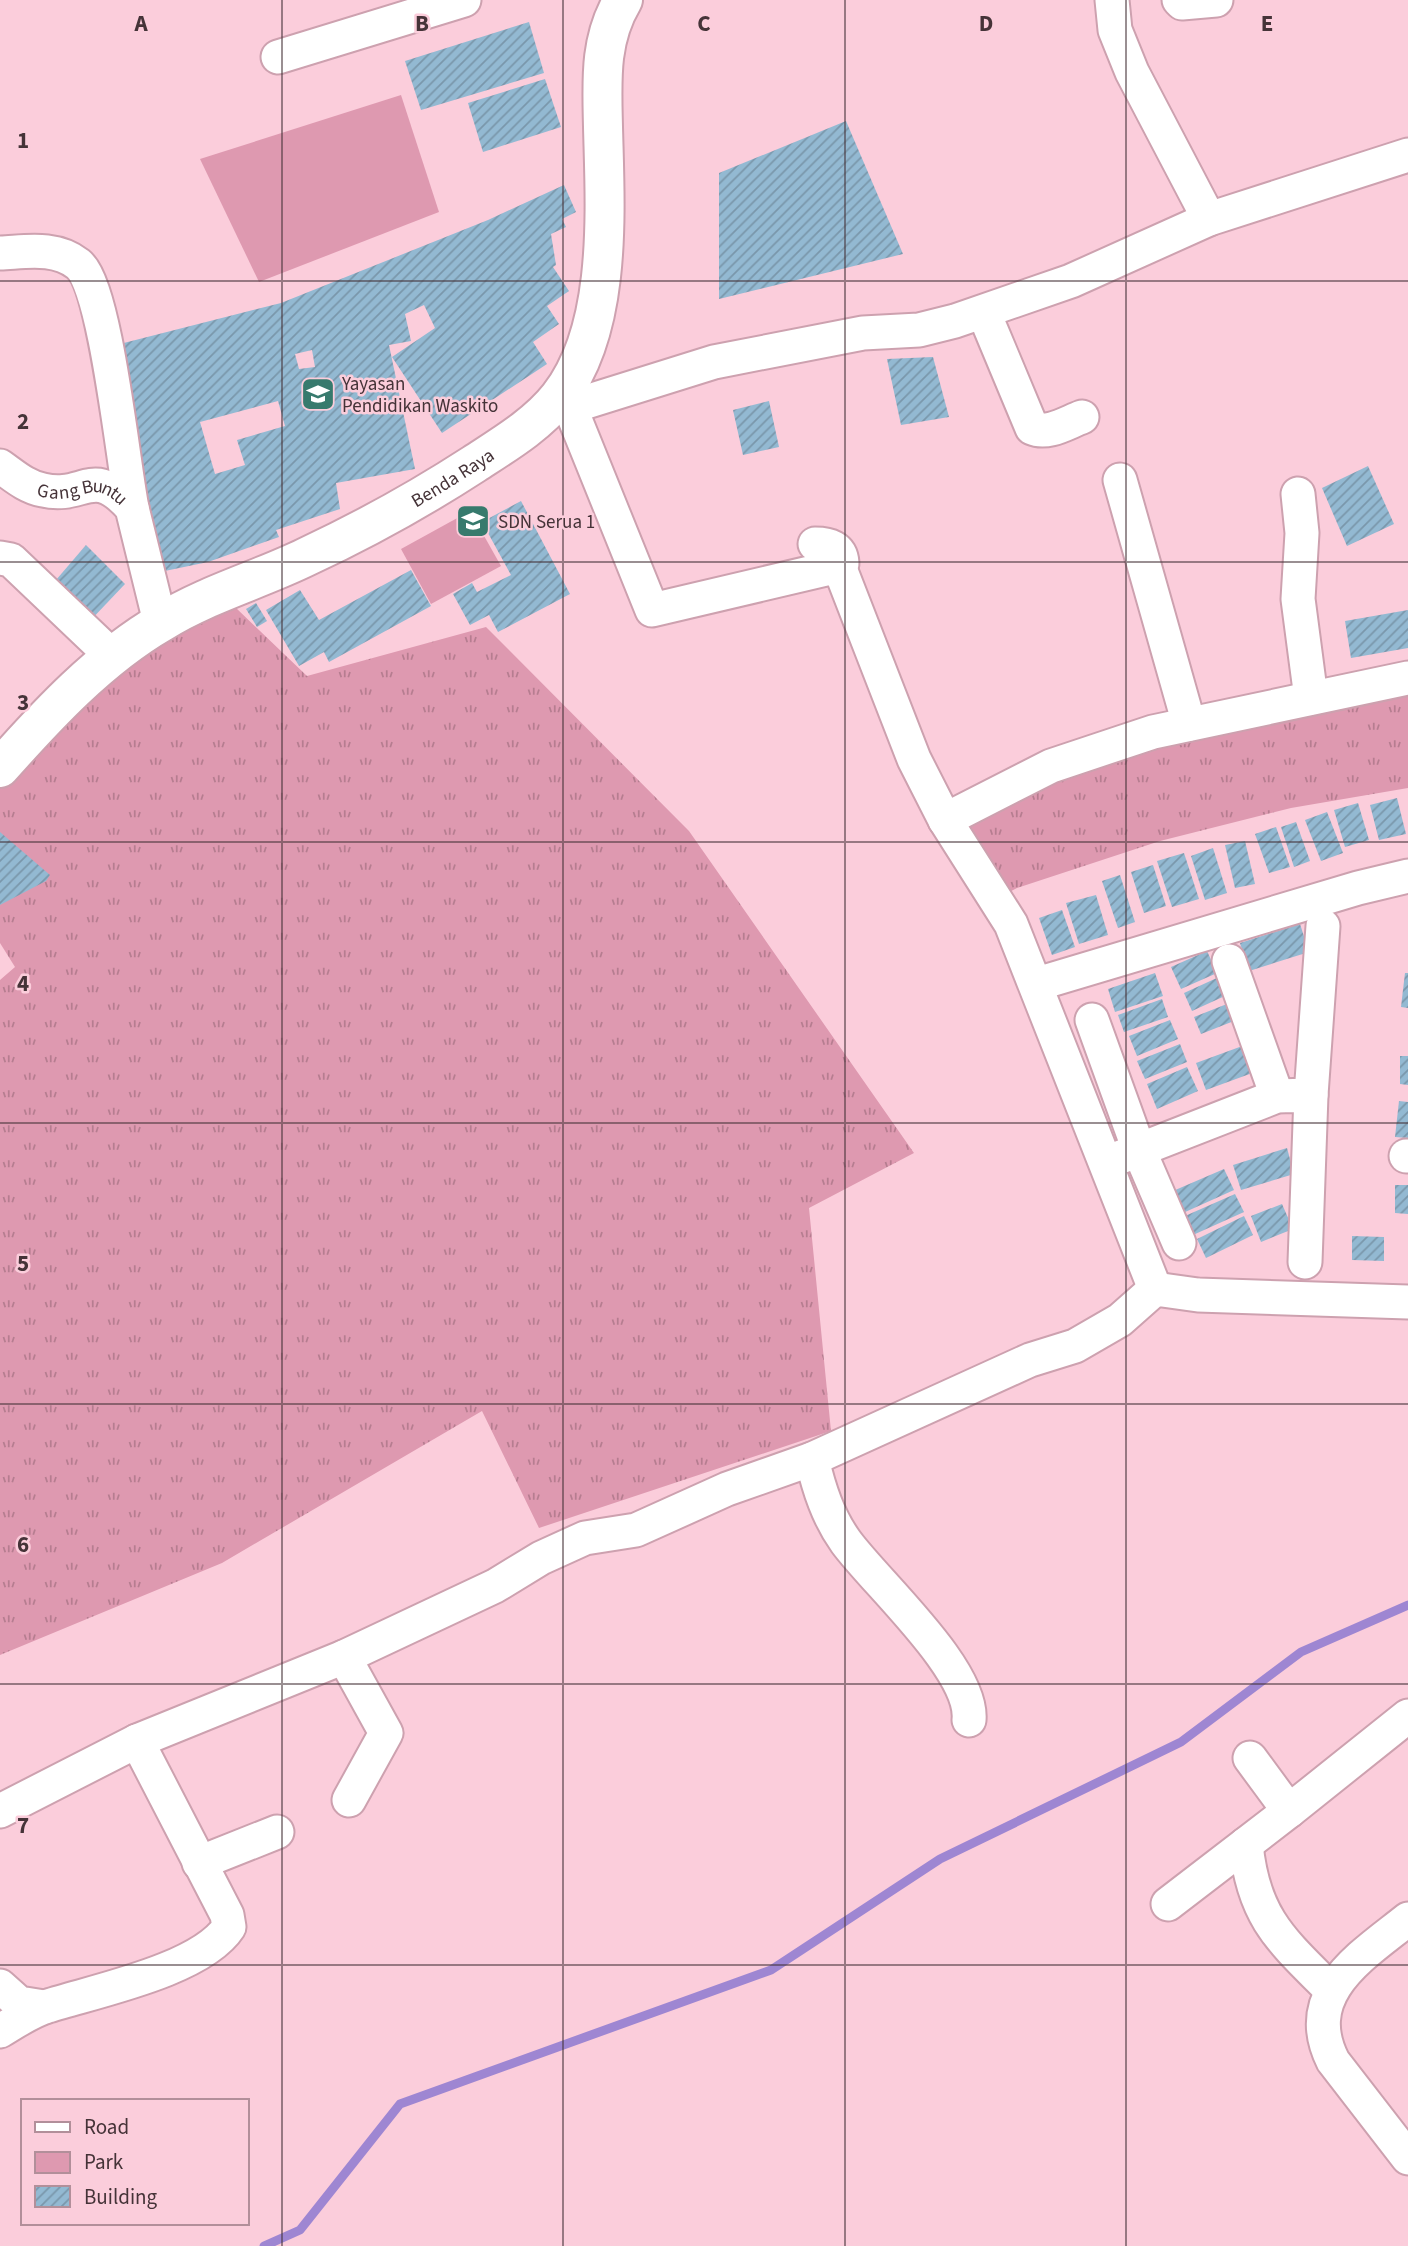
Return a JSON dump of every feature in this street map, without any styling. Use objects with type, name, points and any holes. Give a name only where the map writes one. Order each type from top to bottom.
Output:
[{"type":"street","points":[[278,57],[464,0]]},
{"type":"street","name":"Benda Raya","points":[[0,768],[35,728],[113,657],[160,622],[240,584],[305,558],[433,490],[565,402],[580,361],[603,274],[602,63],[610,22],[623,0]]},
{"type":"street","points":[[1179,0],[1182,3],[1216,0]]},
{"type":"street","points":[[1116,1],[1115,30],[1132,72],[1209,219]]},
{"type":"street","points":[[815,544],[834,547],[841,553],[842,563],[839,566],[652,610],[565,402],[715,362],[863,333],[919,331],[984,313],[1071,281],[1209,219],[1408,155]]},
{"type":"street","points":[[0,253],[44,251],[60,254],[79,264],[90,282],[103,333],[132,508]]},
{"type":"street","points":[[984,313],[1032,428],[1040,431],[1052,429],[1082,417]]},
{"type":"street","name":"Gang Buntu","points":[[0,466],[19,480],[43,491],[99,484],[111,487],[132,508],[160,622]]},
{"type":"street","points":[[1121,480],[1189,724]]},
{"type":"street","points":[[1298,494],[1302,533],[1298,599],[1311,698]]},
{"type":"street","points":[[0,558],[11,560],[113,657]]},
{"type":"street","points":[[839,566],[914,759],[945,820],[1012,924],[1108,1162],[1155,1289]]},
{"type":"street","points":[[945,820],[1051,766],[1153,732],[1408,678]]},
{"type":"street","points":[[1037,984],[1358,888],[1408,876]]},
{"type":"street","points":[[1305,1262],[1311,1095],[1323,926]]},
{"type":"street","points":[[1229,961],[1277,1096]]},
{"type":"street","points":[[1092,1020],[1139,1150],[1179,1243]]},
{"type":"street","points":[[1108,1162],[1277,1096],[1311,1095]]},
{"type":"street","points":[[0,1811],[137,1741],[344,1657],[495,1586],[541,1558],[585,1538],[636,1530],[727,1489],[812,1459],[1030,1360],[1075,1346],[1120,1320],[1155,1289],[1198,1295],[1408,1302]]},
{"type":"street","points":[[812,1459],[819,1492],[841,1533],[948,1664],[968,1702],[969,1720]]},
{"type":"street","points":[[344,1657],[386,1733],[349,1800]]},
{"type":"street","points":[[1168,1904],[1408,1716]]},
{"type":"street","points":[[0,2031],[44,2007],[141,1980],[197,1953],[223,1936],[229,1927],[227,1915],[137,1741]]},
{"type":"street","points":[[1250,1758],[1289,1811]]},
{"type":"street","points":[[199,1863],[277,1832]]},
{"type":"street","points":[[1246,1844],[1255,1895],[1266,1918],[1283,1942],[1330,1989]]},
{"type":"street","points":[[1407,1923],[1340,1976],[1330,1989],[1324,2026],[1326,2046],[1347,2082],[1408,2158]]},
{"type":"street","points":[[0,1986],[19,2003],[44,2007]]},
{"type":"green space","points":[[401,95],[439,212],[259,282],[200,159]]},
{"type":"green space","points":[[470,511],[501,566],[431,604],[401,549]]},
{"type":"green space","points":[[235,607],[307,676],[486,627],[689,831],[914,1153],[809,1208],[831,1431],[539,1528],[482,1411],[222,1563],[0,1655],[0,980],[15,967],[0,943],[0,785],[61,716],[166,636]]},
{"type":"green space","points":[[1408,678],[1408,788],[1291,808],[1160,841],[1017,888],[996,899],[945,820],[1051,766]]},
{"type":"building","points":[[529,22],[544,73],[421,110],[405,61]]},
{"type":"building","points":[[545,79],[561,127],[483,152],[468,103]]},
{"type":"building","points":[[846,121],[903,254],[719,299],[719,173]]},
{"type":"building","name":"Yayasan Pendidikan Waskito","points":[[564,185],[576,212],[562,219],[566,227],[551,234],[556,265],[553,267],[569,291],[547,306],[559,324],[533,342],[547,364],[442,433],[392,357],[435,328],[424,305],[405,314],[411,341],[389,345],[415,469],[336,483],[340,509],[276,530],[279,537],[208,562],[160,572],[112,346],[281,303],[488,220]],"holes":[[[312,350],[315,367],[299,369],[295,354]],[[278,401],[285,426],[237,440],[245,465],[215,474],[200,422]]]},
{"type":"building","points":[[933,357],[949,417],[901,425],[887,359]]},
{"type":"building","points":[[769,401],[779,447],[743,455],[733,410]]},
{"type":"building","points":[[1368,466],[1394,524],[1347,546],[1322,488]]},
{"type":"building","points":[[521,501],[570,594],[498,632],[489,615],[470,625],[453,594],[472,583],[477,592],[511,575],[482,522]]},
{"type":"building","points":[[86,545],[125,584],[88,623],[50,587]]},
{"type":"building","points":[[411,570],[431,606],[329,662],[324,652],[299,666],[266,610],[300,590],[319,620]]},
{"type":"building","points":[[256,603],[267,621],[257,627],[246,609]]},
{"type":"building","points":[[1408,610],[1408,648],[1351,658],[1345,621]]},
{"type":"building","points":[[1397,798],[1406,834],[1379,840],[1370,805]]},
{"type":"building","points":[[1358,803],[1369,840],[1345,847],[1334,810]]},
{"type":"building","points":[[1327,812],[1343,853],[1321,861],[1305,820]]},
{"type":"building","points":[[1296,822],[1310,861],[1294,867],[1281,827]]},
{"type":"building","points":[[1276,827],[1290,867],[1269,873],[1255,834]]},
{"type":"building","points":[[0,832],[50,875],[46,881],[0,905]]},
{"type":"building","points":[[1245,841],[1255,884],[1235,888],[1225,845]]},
{"type":"building","points":[[1213,848],[1227,893],[1205,900],[1191,856]]},
{"type":"building","points":[[1184,853],[1199,899],[1172,907],[1157,861]]},
{"type":"building","points":[[1153,865],[1166,906],[1144,913],[1131,872]]},
{"type":"building","points":[[1120,875],[1135,922],[1118,928],[1102,881]]},
{"type":"building","points":[[1096,895],[1108,935],[1079,944],[1066,903]]},
{"type":"building","points":[[1062,910],[1075,947],[1052,955],[1039,918]]},
{"type":"building","points":[[1300,924],[1309,952],[1249,971],[1240,943]]},
{"type":"building","points":[[1207,951],[1217,973],[1181,989],[1171,967]]},
{"type":"building","points":[[1155,973],[1163,996],[1115,1012],[1108,989]]},
{"type":"building","points":[[1405,973],[1408,973],[1408,1008],[1401,1007]]},
{"type":"building","points":[[1219,977],[1227,995],[1192,1011],[1184,993]]},
{"type":"building","points":[[1162,999],[1168,1017],[1124,1032],[1118,1015]]},
{"type":"building","points":[[1232,1002],[1239,1019],[1201,1034],[1194,1017]]},
{"type":"building","points":[[1170,1020],[1178,1039],[1137,1056],[1129,1036]]},
{"type":"building","points":[[1180,1044],[1187,1062],[1145,1079],[1137,1061]]},
{"type":"building","points":[[1245,1045],[1255,1072],[1206,1090],[1196,1063]]},
{"type":"building","points":[[1400,1056],[1408,1056],[1408,1085],[1400,1084]]},
{"type":"building","points":[[1187,1067],[1198,1091],[1157,1109],[1147,1084]]},
{"type":"building","points":[[1399,1101],[1408,1102],[1408,1138],[1395,1137]]},
{"type":"building","points":[[1287,1148],[1294,1174],[1241,1190],[1233,1165]]},
{"type":"building","points":[[1224,1169],[1234,1190],[1183,1213],[1173,1191]]},
{"type":"building","points":[[1395,1185],[1408,1185],[1408,1214],[1395,1213]]},
{"type":"building","points":[[1235,1194],[1244,1212],[1193,1235],[1185,1216]]},
{"type":"building","points":[[1282,1204],[1293,1229],[1261,1242],[1251,1216]]},
{"type":"building","points":[[1244,1216],[1253,1235],[1206,1258],[1197,1239]]},
{"type":"building","points":[[1352,1236],[1384,1237],[1384,1261],[1352,1260]]},
{"type":"waterway","points":[[264,2246],[300,2230],[400,2104],[771,1970],[940,1859],[1181,1742],[1301,1652],[1408,1605]]},
{"type":"place","name":"Yayasan Pendidikan Waskito","points":[[318,394]]},
{"type":"place","name":"SDN Serua 1","points":[[473,521]]}]
